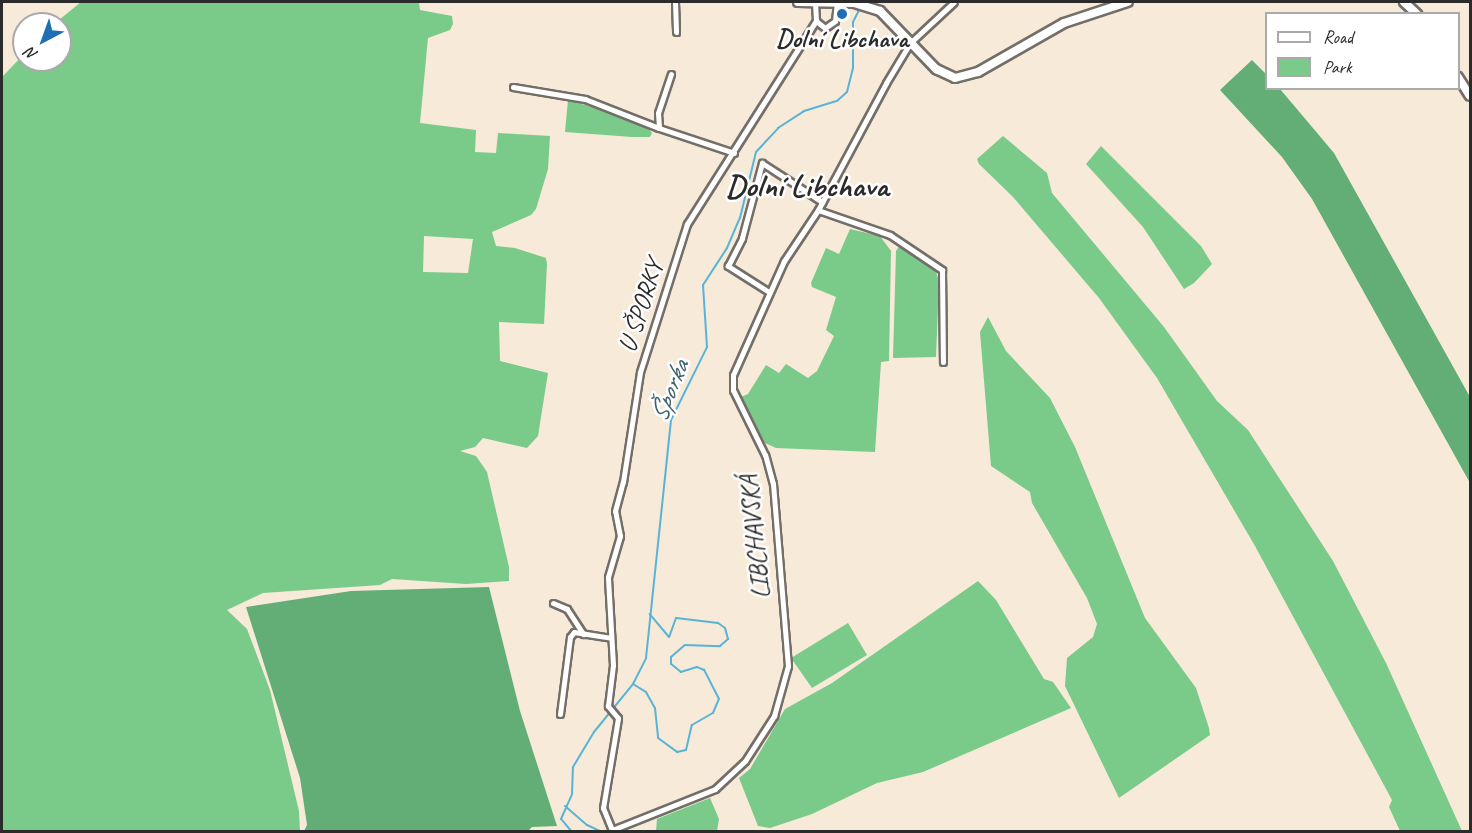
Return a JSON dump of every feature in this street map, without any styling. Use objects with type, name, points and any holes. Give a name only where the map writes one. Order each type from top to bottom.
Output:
[{"type":"main road","points":[[798,2],[850,2],[868,6],[879,5],[910,43],[939,72],[964,78],[1064,23],[1128,2]]},
{"type":"main road","points":[[1460,80],[1470,96]]},
{"type":"street","points":[[675,2],[676,32]]},
{"type":"street","points":[[815,2],[816,21],[820,26],[831,26],[837,2]]},
{"type":"street","name":"LIBCHAVSKÁ","points":[[612,830],[715,789],[730,778],[774,716],[785,685],[788,666],[773,484],[765,455],[732,383],[769,292],[818,210],[910,43],[954,2]]},
{"type":"street","name":"U ŠPORKY","points":[[612,830],[603,808],[617,714],[608,706],[613,665],[609,638],[608,577],[620,536],[615,511],[623,482],[640,372],[687,224],[734,153],[757,110],[816,21]]},
{"type":"street","points":[[659,128],[658,113],[671,74]]},
{"type":"street","points":[[513,87],[585,99],[659,128],[734,153]]},
{"type":"street","points":[[769,292],[728,267],[742,238],[762,163],[822,202]]},
{"type":"street","points":[[818,210],[890,236],[942,270],[943,362]]},
{"type":"street","points":[[553,603],[567,609],[583,633]]},
{"type":"street","points":[[560,714],[570,637],[574,632],[609,638]]},
{"type":"green space","points":[[81,2],[419,2],[420,10],[452,16],[453,24],[450,30],[428,38],[420,123],[476,130],[475,152],[496,153],[498,133],[550,136],[548,169],[536,209],[531,215],[492,232],[496,246],[515,248],[546,258],[544,324],[499,322],[500,361],[548,373],[538,436],[527,448],[483,438],[475,447],[460,451],[476,456],[487,472],[509,567],[509,581],[466,584],[392,579],[380,585],[263,593],[227,610],[247,629],[270,690],[299,811],[300,831],[2,831],[2,77],[12,67],[12,72],[72,72],[72,12],[69,12]],"holes":[[[424,236],[473,239],[468,273],[423,272]]]},
{"type":"green space","points":[[1252,60],[1265,73],[1265,90],[1281,90],[1334,153],[1470,397],[1470,483],[1312,199],[1282,157],[1220,90]]},
{"type":"green space","points":[[568,100],[641,121],[652,133],[650,137],[632,137],[565,132]]},
{"type":"green space","points":[[1003,136],[1047,173],[1052,193],[1164,327],[1217,401],[1248,430],[1333,561],[1386,663],[1462,831],[1400,831],[1389,807],[1392,800],[1255,546],[1157,378],[1099,298],[1013,197],[979,164],[977,159]]},
{"type":"green space","points":[[1101,146],[1201,246],[1212,264],[1194,283],[1184,289],[1143,227],[1086,164]]},
{"type":"green space","points":[[850,229],[880,236],[891,251],[889,361],[881,362],[875,452],[776,448],[765,443],[741,397],[748,394],[766,365],[779,373],[786,364],[808,378],[817,371],[834,336],[826,330],[836,297],[812,287],[811,283],[826,248],[839,254]]},
{"type":"green space","points":[[900,245],[935,269],[939,281],[936,357],[893,358],[896,251]]},
{"type":"green space","points":[[988,317],[1006,351],[1050,398],[1075,447],[1145,618],[1196,688],[1209,728],[1210,735],[1119,798],[1065,686],[1067,658],[1093,637],[1097,624],[1087,598],[1032,503],[1030,492],[991,466],[980,332]]},
{"type":"green space","points":[[978,581],[996,600],[1044,679],[1053,682],[1071,708],[923,772],[877,783],[812,814],[770,828],[758,826],[739,778],[750,769],[785,709],[832,683]]},
{"type":"green space","points":[[489,587],[520,711],[557,826],[532,827],[527,832],[304,831],[307,825],[300,778],[246,607],[351,591]]},
{"type":"green space","points":[[848,623],[867,655],[812,688],[791,658]]},
{"type":"green space","points":[[710,798],[719,819],[717,831],[656,831],[657,819]]},
{"type":"waterway","name":"Šporka","points":[[572,832],[561,819],[572,794],[573,767],[594,732],[633,684],[646,658],[671,420],[707,347],[703,285],[727,248],[740,218],[756,152],[778,128],[804,111],[837,101],[847,92],[853,68],[853,22],[863,2]]},
{"type":"waterway","points":[[633,684],[646,692],[655,708],[658,738],[677,752],[686,750],[692,725],[713,713],[719,699],[704,670],[697,667],[681,672],[671,664],[671,657],[685,645],[720,646],[728,639],[725,628],[718,623],[676,618],[669,637],[650,614]]},
{"type":"waterway","points":[[565,806],[587,825],[602,832]]},
{"type":"place","name":"Dolní Libchava","points":[[842,14]]},
{"type":"district","name":"Dolní Libchava","points":[[807,186]]}]
